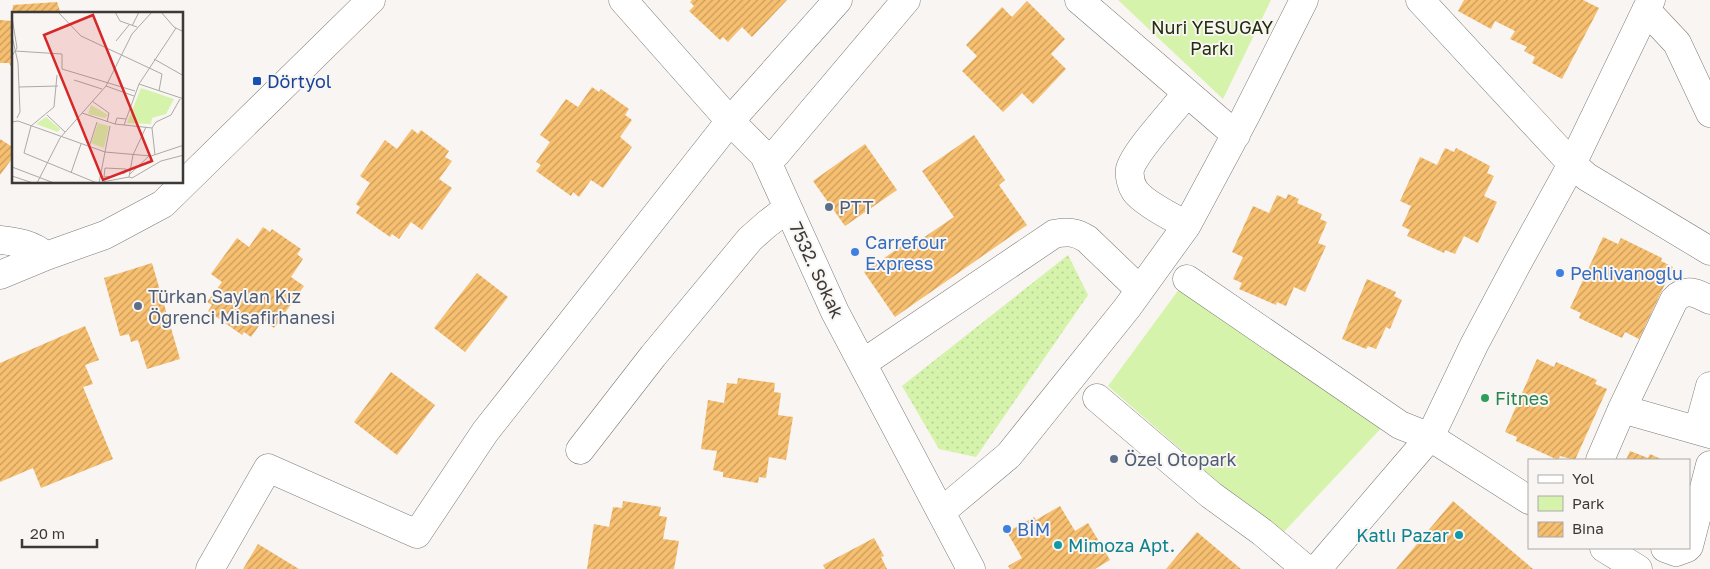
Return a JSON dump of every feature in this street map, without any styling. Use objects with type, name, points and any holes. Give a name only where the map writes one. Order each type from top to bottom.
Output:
[{"type":"street","points":[[184,183],[371,0]]},
{"type":"street","name":"7532. Sokak","points":[[623,0],[730,121],[764,155],[836,312],[971,569]]},
{"type":"street","points":[[210,569],[268,468],[417,534],[485,432],[730,121],[838,0]]},
{"type":"street","points":[[764,155],[776,154],[906,0]]},
{"type":"street","points":[[1078,0],[1236,135]]},
{"type":"street","points":[[941,512],[1009,455],[1140,290],[1187,226],[1236,135],[1304,0]]},
{"type":"street","points":[[1420,0],[1572,164],[1587,177],[1710,251]]},
{"type":"street","points":[[1317,569],[1430,437],[1474,345],[1572,164],[1649,5],[1677,43],[1710,114]]},
{"type":"street","points":[[1186,94],[1137,156],[1130,170],[1130,178],[1132,185],[1140,196],[1187,226]]},
{"type":"street","points":[[0,275],[105,235],[163,204],[183,184]]},
{"type":"street","points":[[580,450],[653,356],[750,240],[788,208]]},
{"type":"street","points":[[863,363],[1054,234],[1062,232],[1079,234],[1140,290]]},
{"type":"street","points":[[0,240],[34,247],[46,256]]},
{"type":"street","points":[[1187,279],[1400,425],[1430,437],[1528,499]]},
{"type":"street","points":[[1600,459],[1674,300],[1681,293],[1693,291],[1710,300]]},
{"type":"street","points":[[1622,409],[1704,432],[1710,386]]},
{"type":"street","points":[[1097,398],[1211,495],[1262,532],[1306,569]]},
{"type":"street","points":[[1690,540],[1710,465]]},
{"type":"street","points":[[1606,549],[1638,569]]},
{"type":"street","points":[[1668,549],[1676,552],[1683,549]]},
{"type":"green space","name":"Nuri YESUGAY Parkı","points":[[1118,0],[1271,0],[1223,99]]},
{"type":"green space","points":[[1068,255],[1088,295],[976,457],[939,449],[902,386]]},
{"type":"green space","points":[[1180,288],[1385,424],[1280,536],[1108,386]]},
{"type":"building","points":[[692,0],[787,0],[752,37],[742,27],[728,42],[723,37],[720,40],[689,11],[694,6],[690,2]]},
{"type":"building","points":[[1464,0],[1583,0],[1599,8],[1562,79],[1532,63],[1535,57],[1524,51],[1527,47],[1510,39],[1515,31],[1495,21],[1491,29],[1458,11]]},
{"type":"building","points":[[1027,1],[1065,39],[1051,54],[1066,69],[1033,104],[1022,93],[1003,112],[962,71],[977,56],[966,45],[1002,7],[1012,17]]},
{"type":"building","points":[[57,2],[60,12],[12,12],[13,5]]},
{"type":"building","points":[[0,20],[12,21],[12,68],[9,63],[0,63]]},
{"type":"building","points":[[592,87],[599,92],[601,89],[629,109],[625,115],[632,120],[620,137],[632,147],[603,188],[591,180],[579,197],[573,192],[571,196],[536,171],[541,165],[536,162],[550,142],[540,135],[566,99],[578,107]]},
{"type":"building","points":[[412,129],[418,134],[421,130],[449,151],[445,157],[452,161],[439,179],[452,188],[422,230],[411,222],[399,239],[392,234],[390,237],[356,213],[360,207],[356,204],[370,183],[360,176],[385,140],[397,149]]},
{"type":"building","points":[[974,135],[1005,180],[999,185],[1027,225],[895,317],[864,272],[916,236],[920,240],[954,217],[922,171]]},
{"type":"building","points":[[0,139],[12,147],[12,159],[0,175]]},
{"type":"building","points":[[865,144],[897,190],[845,226],[813,181]]},
{"type":"building","points":[[1445,148],[1454,152],[1456,148],[1490,166],[1487,173],[1494,176],[1484,196],[1497,202],[1478,243],[1464,236],[1455,254],[1445,250],[1444,253],[1407,236],[1410,230],[1402,226],[1411,206],[1400,201],[1420,157],[1437,165]]},
{"type":"building","points":[[1288,194],[1299,199],[1297,203],[1322,214],[1320,219],[1327,222],[1318,243],[1326,246],[1305,292],[1294,287],[1286,306],[1277,302],[1276,305],[1239,289],[1242,283],[1233,279],[1243,257],[1232,252],[1253,206],[1269,213],[1277,195],[1286,199]]},
{"type":"building","points":[[263,227],[270,232],[272,229],[301,249],[297,254],[303,259],[291,277],[304,286],[274,328],[263,320],[251,337],[244,332],[242,335],[208,311],[212,305],[207,302],[222,282],[211,274],[237,238],[249,247]]},
{"type":"building","points":[[1603,237],[1618,244],[1621,238],[1662,258],[1661,261],[1673,267],[1639,339],[1625,332],[1622,338],[1579,318],[1581,313],[1570,308]]},
{"type":"building","name":"Türkan Saylan Kız Öğrenci Misafirhanesi","points":[[152,263],[180,359],[147,369],[138,340],[131,342],[129,334],[120,336],[104,278]]},
{"type":"building","points":[[477,273],[508,297],[465,352],[434,328]]},
{"type":"building","points":[[1367,279],[1396,292],[1394,296],[1402,300],[1390,329],[1386,327],[1376,349],[1368,346],[1366,349],[1342,339]]},
{"type":"building","points":[[85,326],[99,360],[85,365],[93,384],[83,387],[113,459],[41,488],[33,468],[0,482],[0,363]]},
{"type":"building","points":[[1537,359],[1554,367],[1556,362],[1597,380],[1595,384],[1607,389],[1575,459],[1560,456],[1558,459],[1556,459],[1516,441],[1517,437],[1505,432]]},
{"type":"building","points":[[391,372],[435,405],[397,455],[354,422]]},
{"type":"building","points":[[738,378],[775,383],[774,392],[781,393],[778,415],[793,417],[786,460],[769,457],[766,478],[759,477],[758,483],[723,477],[723,472],[713,470],[717,451],[701,449],[708,400],[724,403],[727,383],[737,384]]},
{"type":"building","points":[[1630,451],[1648,458],[1650,454],[1661,459],[1626,459]]},
{"type":"building","points":[[623,501],[661,507],[659,516],[667,517],[663,539],[679,541],[674,569],[587,569],[594,524],[609,527],[613,507],[622,508]]},
{"type":"building","name":"Katlı Pazar","points":[[1453,501],[1533,569],[1396,569]]},
{"type":"building","name":"Mimoza Apt.","points":[[1060,506],[1075,531],[1088,523],[1110,560],[1095,569],[1010,569],[1008,566],[1022,558],[1007,532],[1034,517],[1036,520]]},
{"type":"building","points":[[1197,532],[1241,569],[1166,569]]},
{"type":"building","points":[[874,538],[884,556],[881,557],[887,569],[825,569],[823,565]]},
{"type":"building","points":[[258,544],[299,569],[243,569]]},
{"type":"place","name":"Dörtyol","points":[[257,81]]},
{"type":"place","name":"PTT","points":[[829,207]]},
{"type":"place","name":"Carrefour Express","points":[[855,252]]},
{"type":"place","name":"Pehlivanoğlu","points":[[1560,273]]},
{"type":"place","name":"Türkan Saylan Kız Öğrenci Misafirhanesi","points":[[138,306]]},
{"type":"place","name":"Fitnes","points":[[1485,398]]},
{"type":"place","name":"Özel Otopark","points":[[1114,459]]},
{"type":"place","name":"BİM","points":[[1007,529]]},
{"type":"place","name":"Katlı Pazar","points":[[1459,535]]},
{"type":"place","name":"Mimoza Apt.","points":[[1058,545]]}]
